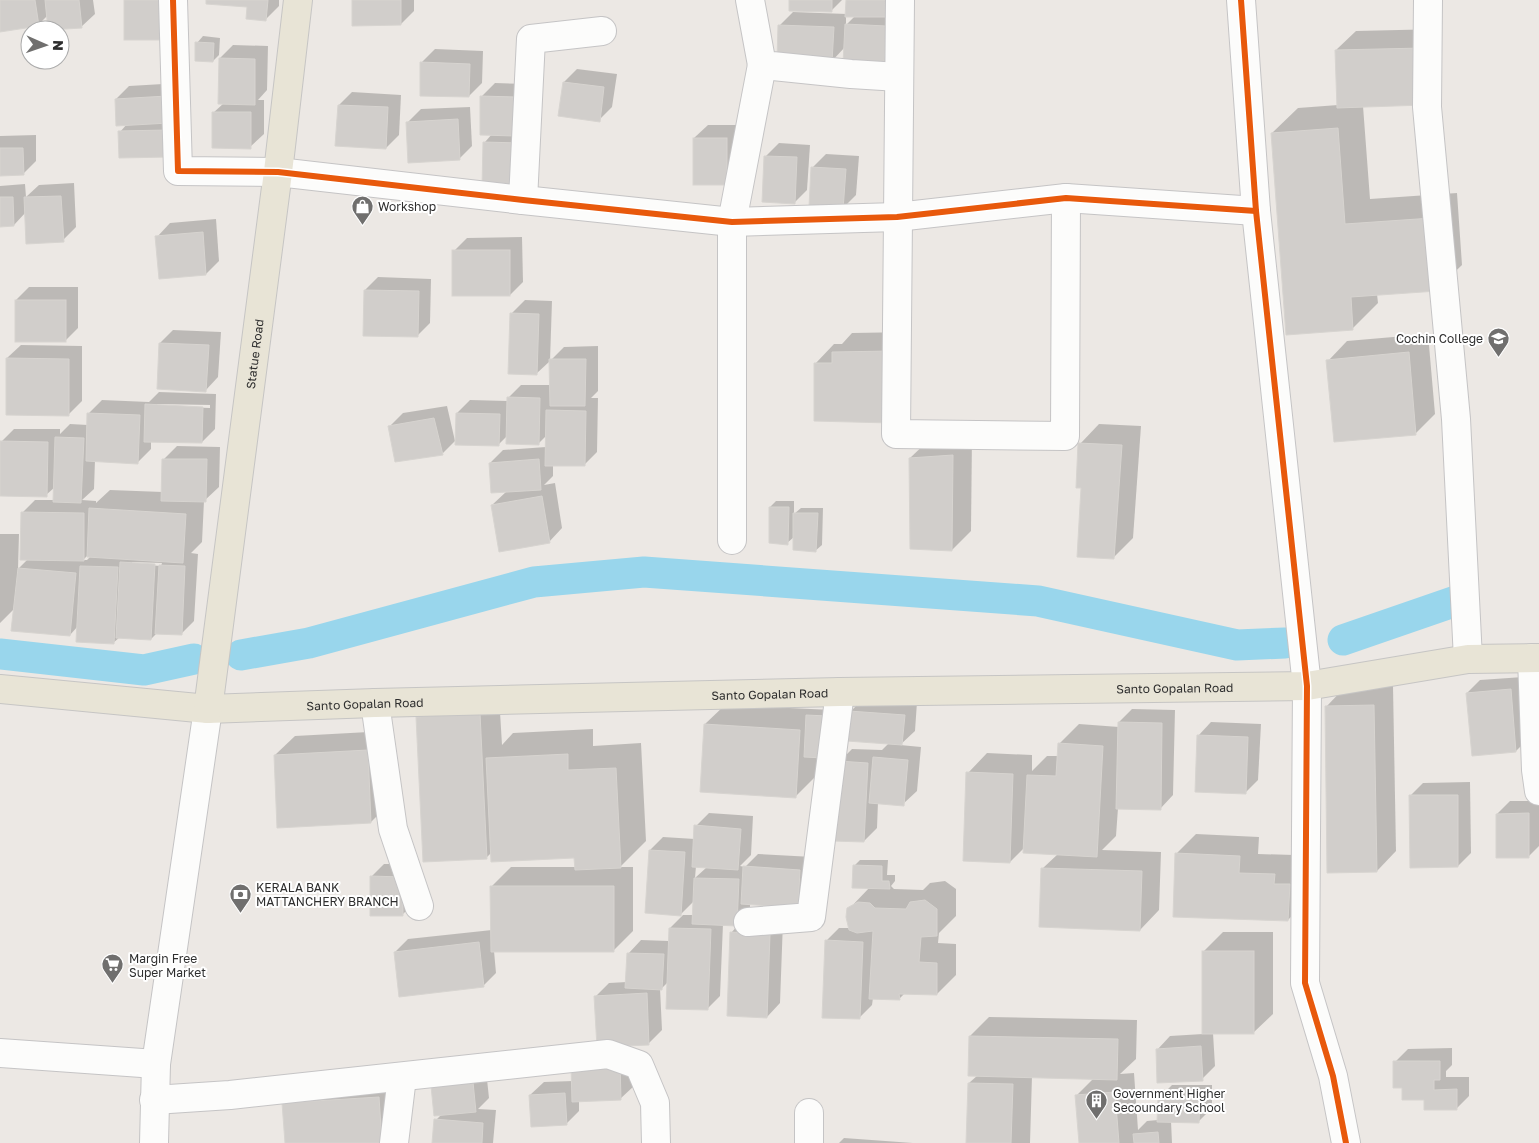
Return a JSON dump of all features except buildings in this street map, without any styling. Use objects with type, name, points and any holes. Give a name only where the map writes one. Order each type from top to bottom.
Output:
[{"type":"main road","name":"Statue Road","points":[[208,709],[278,172],[298,0]]},
{"type":"main road","name":"Santo Gopalan Road","points":[[0,689],[208,709],[375,703],[840,692],[1308,686],[1468,659],[1536,658]]},
{"type":"street","points":[[173,0],[178,171],[278,172],[732,222],[897,217],[1066,198],[1256,211]]},
{"type":"street","points":[[732,540],[732,222],[762,65],[750,0]]},
{"type":"street","points":[[900,0],[896,434],[1065,436],[1066,198]]},
{"type":"street","points":[[1242,0],[1256,211],[1308,686],[1304,983],[1333,1076],[1346,1143]]},
{"type":"street","points":[[1428,0],[1427,107],[1456,419],[1468,659]]},
{"type":"street","points":[[523,200],[531,39],[602,31]]},
{"type":"street","points":[[762,65],[899,77]]},
{"type":"street","points":[[1536,658],[1536,770],[1539,791]]},
{"type":"street","points":[[748,922],[812,917],[840,692]]},
{"type":"street","points":[[375,703],[393,829],[419,906]]},
{"type":"street","points":[[154,1143],[156,1064],[208,709]]},
{"type":"street","points":[[0,1053],[156,1064]]},
{"type":"street","points":[[154,1100],[230,1095],[608,1054],[639,1065],[655,1103],[656,1143]]},
{"type":"street","points":[[394,1143],[402,1077]]},
{"type":"street","points":[[809,1113],[809,1143]]},
{"type":"waterway","points":[[241,655],[309,643],[534,582],[644,572],[1038,601],[1237,645],[1285,643]]},
{"type":"waterway","points":[[1343,640],[1456,601]]},
{"type":"waterway","points":[[0,654],[144,670],[194,659]]},
{"type":"cycle path","points":[[173,0],[178,171],[278,172],[732,222],[897,217],[1066,198],[1256,211]]},
{"type":"cycle path","points":[[1241,0],[1256,211],[1307,686],[1305,983],[1333,1076],[1346,1143]]},
{"type":"place","name":"Workshop","points":[[362,225]]},
{"type":"place","name":"Cochin College","points":[[1499,357]]},
{"type":"place","name":"KERALA BANK MATTANCHERY BRANCH","points":[[240,913]]},
{"type":"place","name":"Margin Free Super Market","points":[[113,984]]},
{"type":"place","name":"Government Higher Secoundary School","points":[[1097,1119]]}]
